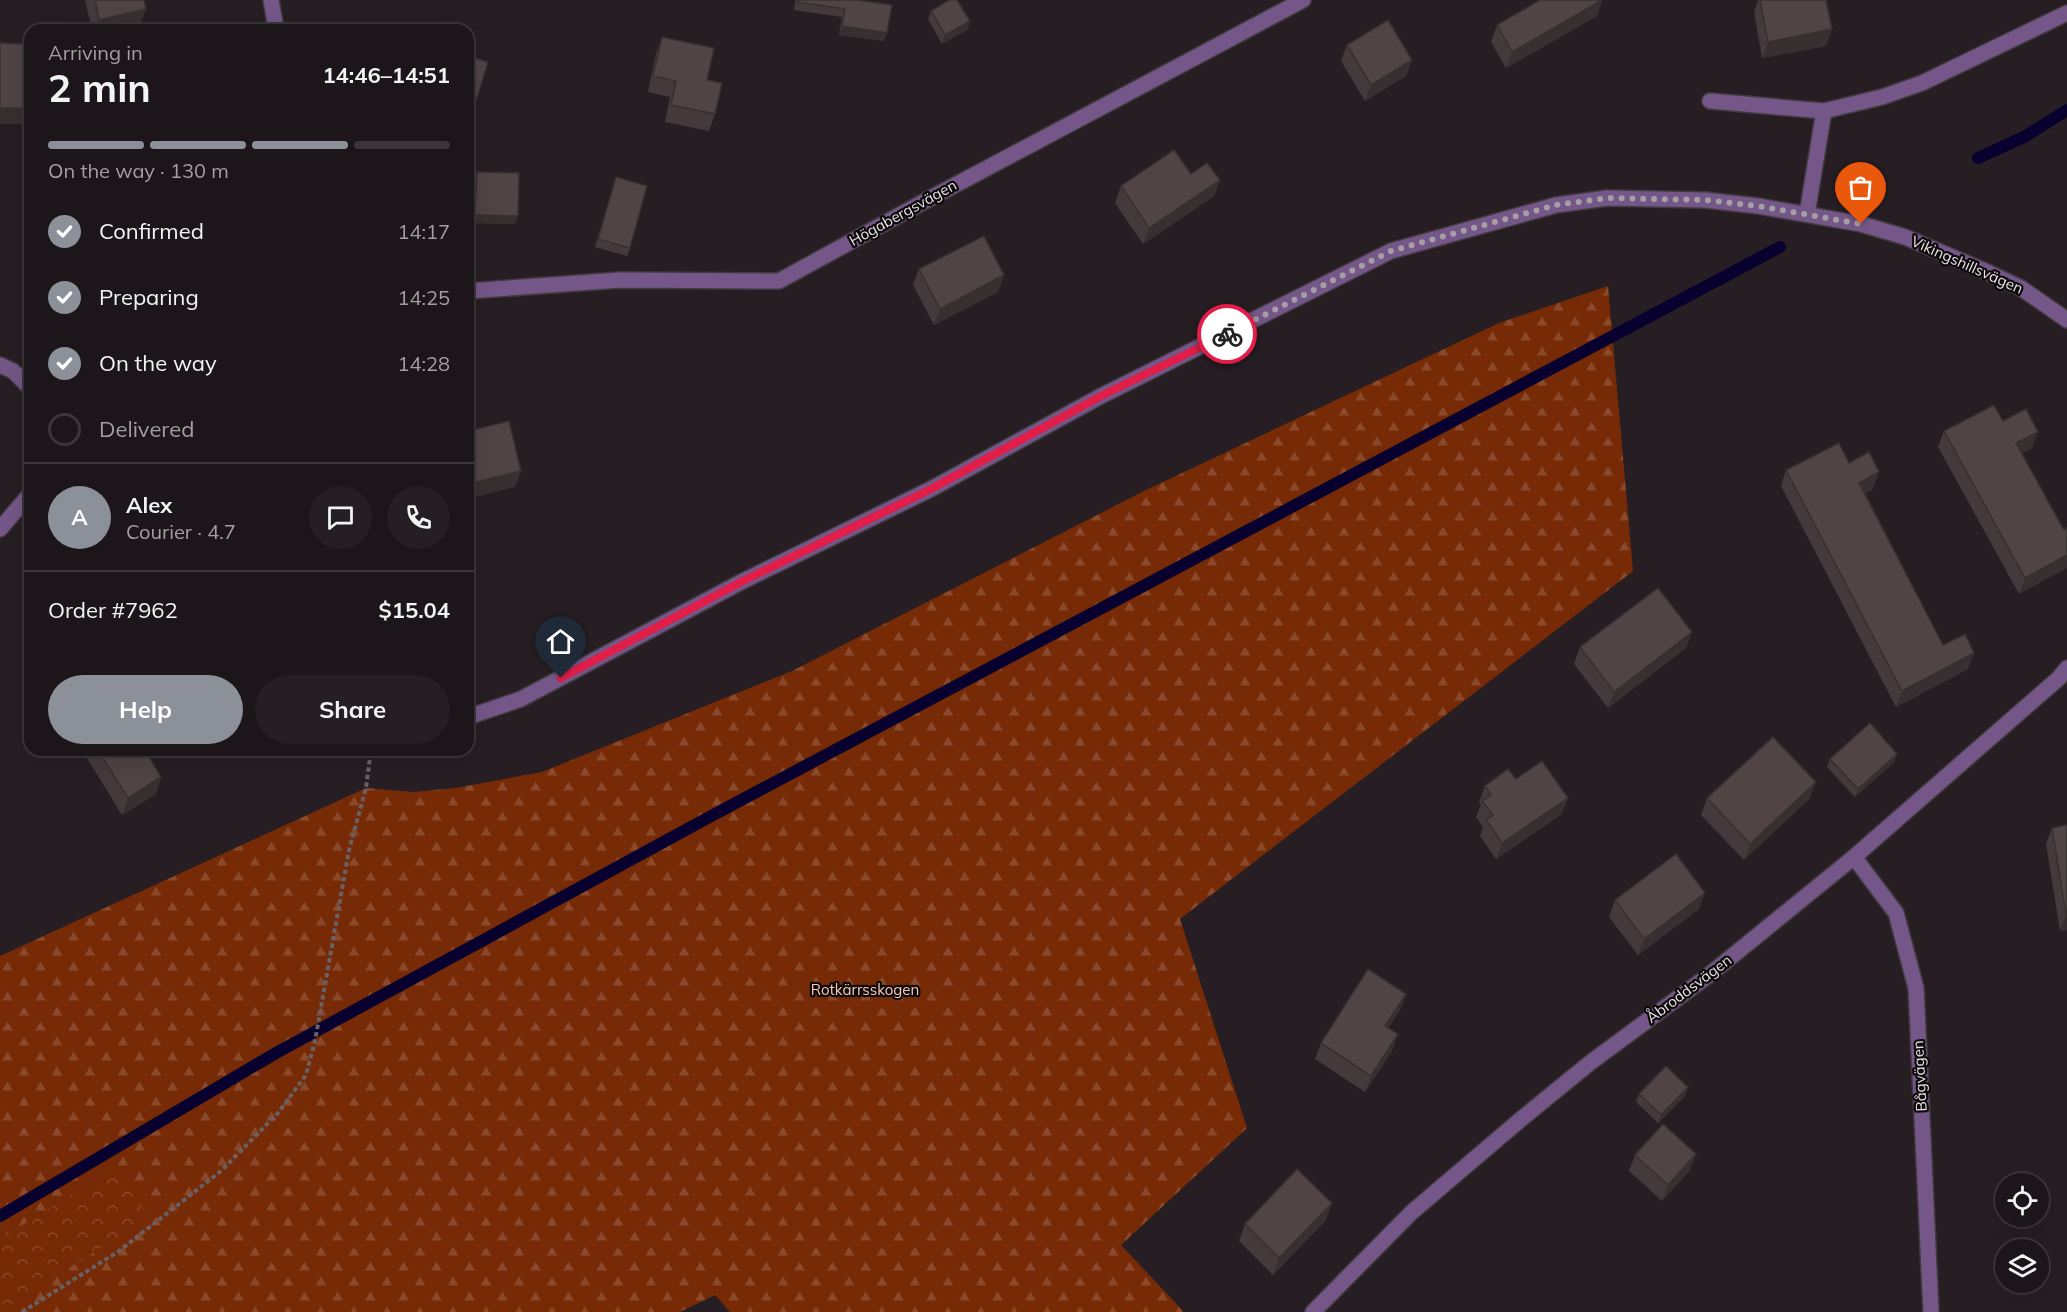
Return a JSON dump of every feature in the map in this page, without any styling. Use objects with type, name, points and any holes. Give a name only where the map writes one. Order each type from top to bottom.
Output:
[{"type":"street","points":[[271,0],[275,24]]},
{"type":"street","name":"Högabergsvägen","points":[[474,291],[620,280],[779,281],[1303,0]]},
{"type":"street","points":[[1710,101],[1824,111],[1882,97],[1922,83],[2067,13]]},
{"type":"street","points":[[1807,214],[1824,111]]},
{"type":"street","name":"Vikingshillsvägen","points":[[474,715],[521,699],[741,582],[931,489],[1101,396],[1391,251],[1556,205],[1607,198],[1705,200],[1861,224],[1916,241],[2021,288],[2067,320]]},
{"type":"street","points":[[0,365],[13,371],[24,382]]},
{"type":"street","points":[[0,529],[24,501]]},
{"type":"street","name":"Åbroddsvägen","points":[[1313,1312],[1412,1212],[1591,1062],[1709,975],[1854,857],[2059,678],[2067,668]]},
{"type":"street","name":"Bågvägen","points":[[1854,857],[1896,913],[1916,988],[1931,1312]]},
{"type":"path","points":[[22,1312],[118,1251],[221,1171],[278,1113],[306,1074],[329,972],[349,849],[366,788],[370,756]]},
{"type":"green space","name":"Rotkärrsskogen","points":[[1608,286],[1633,571],[1180,919],[1247,1128],[1121,1245],[1184,1312],[730,1312],[715,1295],[680,1312],[0,1312],[0,956],[366,788],[414,792],[455,788],[542,772],[792,671],[1144,491],[1499,323]]},
{"type":"green space","points":[[117,1166],[149,1218],[0,1311],[0,1239]]},
{"type":"building","points":[[95,0],[144,0],[146,9],[99,20]]},
{"type":"building","points":[[797,0],[857,0],[892,5],[887,33],[842,26],[845,9],[797,2]]},
{"type":"building","points":[[949,0],[957,0],[970,21],[945,35],[931,11]]},
{"type":"building","points":[[1540,0],[1602,0],[1512,52],[1497,25]]},
{"type":"building","points":[[1760,0],[1826,0],[1832,29],[1768,42]]},
{"type":"building","points":[[1388,20],[1412,60],[1371,85],[1347,45]]},
{"type":"building","points":[[662,37],[714,48],[707,80],[722,83],[715,114],[671,105],[676,81],[653,76]]},
{"type":"building","points":[[0,43],[24,44],[24,108],[0,108]]},
{"type":"building","points":[[474,58],[488,62],[477,98],[474,97]]},
{"type":"building","points":[[1174,150],[1191,174],[1207,163],[1220,180],[1149,228],[1121,186]]},
{"type":"building","points":[[477,172],[519,173],[518,216],[475,215]]},
{"type":"building","points":[[616,177],[647,186],[630,248],[598,239]]},
{"type":"building","points":[[984,236],[1004,275],[940,309],[919,269]]},
{"type":"building","points":[[1994,405],[2003,421],[2026,409],[2038,432],[2016,443],[2064,530],[2067,528],[2067,555],[2025,578],[1944,431]]},
{"type":"building","points":[[509,421],[521,471],[474,483],[474,430]]},
{"type":"building","points":[[1839,443],[1849,463],[1869,452],[1879,472],[1859,483],[1943,645],[1965,634],[1974,653],[1902,691],[1786,470]]},
{"type":"building","points":[[1658,588],[1692,632],[1614,692],[1580,647]]},
{"type":"building","points":[[1870,723],[1897,754],[1858,789],[1830,759]]},
{"type":"building","points":[[1773,737],[1816,782],[1750,844],[1707,798]]},
{"type":"building","points":[[102,756],[149,756],[161,777],[128,798]]},
{"type":"building","points":[[1542,761],[1568,798],[1502,843],[1486,820],[1493,815],[1482,801],[1491,795],[1485,786],[1508,769],[1516,779]]},
{"type":"building","points":[[2067,825],[2067,914],[2066,914],[2052,828]]},
{"type":"building","points":[[1676,854],[1705,893],[1644,939],[1615,900]]},
{"type":"building","points":[[1368,969],[1406,994],[1385,1026],[1398,1034],[1371,1076],[1321,1043]]},
{"type":"building","points":[[1666,1066],[1688,1087],[1661,1115],[1639,1094]]},
{"type":"building","points":[[1663,1124],[1696,1154],[1668,1185],[1635,1155]]},
{"type":"building","points":[[1297,1169],[1332,1203],[1279,1258],[1245,1224]]},
{"type":"waterway","points":[[1978,158],[2024,137],[2067,110]]},
{"type":"waterway","points":[[0,1216],[276,1053],[715,814],[1780,247]]},
{"type":"way so far","points":[[1227,334],[1391,251],[1556,205],[1607,198],[1705,200],[1758,206],[1861,224]]},
{"type":"route","points":[[561,678],[741,582],[931,489],[1101,396],[1227,334]]}]
